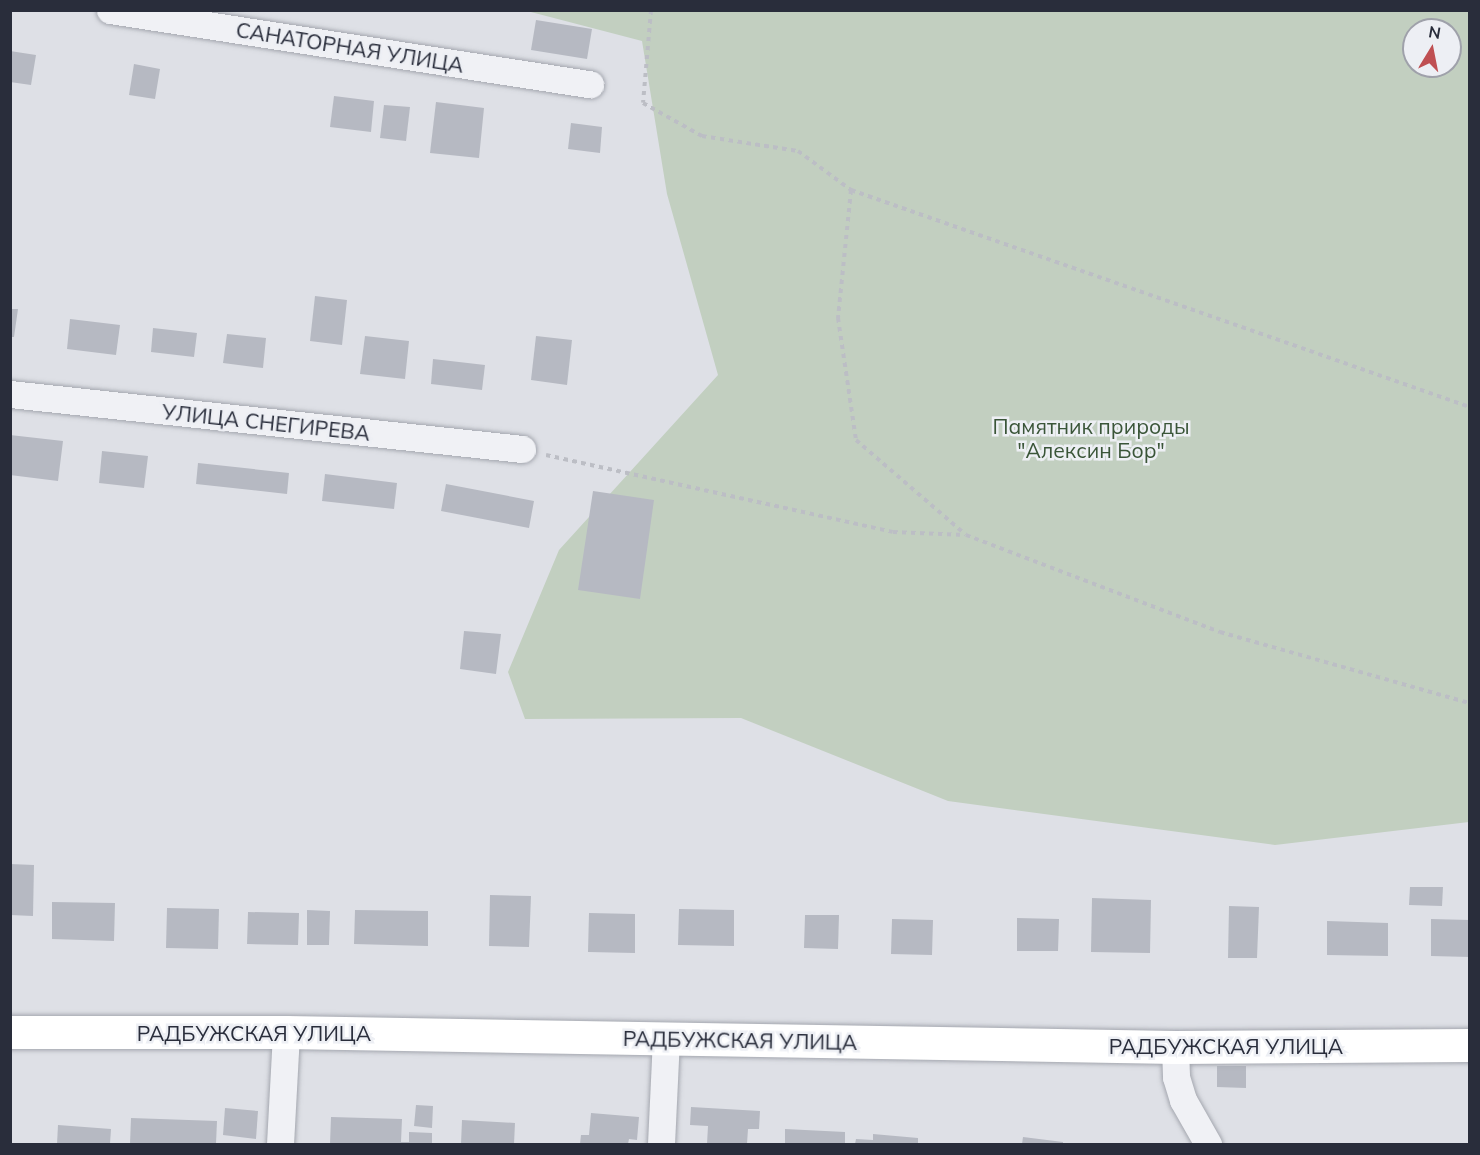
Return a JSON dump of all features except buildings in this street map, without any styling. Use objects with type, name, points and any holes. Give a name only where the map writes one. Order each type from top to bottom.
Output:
[{"type":"main road","name":"РАДБУЖСКАЯ УЛИЦА","points":[[10,1032],[286,1032],[1175,1047],[1470,1045]]},
{"type":"street","name":"САНАТОРНАЯ УЛИЦА","points":[[110,10],[590,84]]},
{"type":"street","name":"УЛИЦА СНЕГИРЕВА","points":[[10,394],[522,449]]},
{"type":"street","points":[[280,1144],[286,1032]]},
{"type":"street","points":[[661,1144],[666,1039]]},
{"type":"street","points":[[1175,1047],[1176,1077],[1183,1100],[1209,1144]]},
{"type":"path","points":[[651,10],[643,103],[702,136],[798,151],[851,190],[1470,407]]},
{"type":"path","points":[[851,190],[838,318],[856,440],[966,535]]},
{"type":"path","points":[[522,449],[893,532],[966,535],[1220,632],[1470,703]]},
{"type":"green space","name":"Памятник природы \"Алексин Бор\"","points":[[527,11],[1469,11],[1469,822],[1275,845],[948,801],[741,718],[525,719],[508,672],[559,550],[718,375],[667,194],[642,41]]}]
